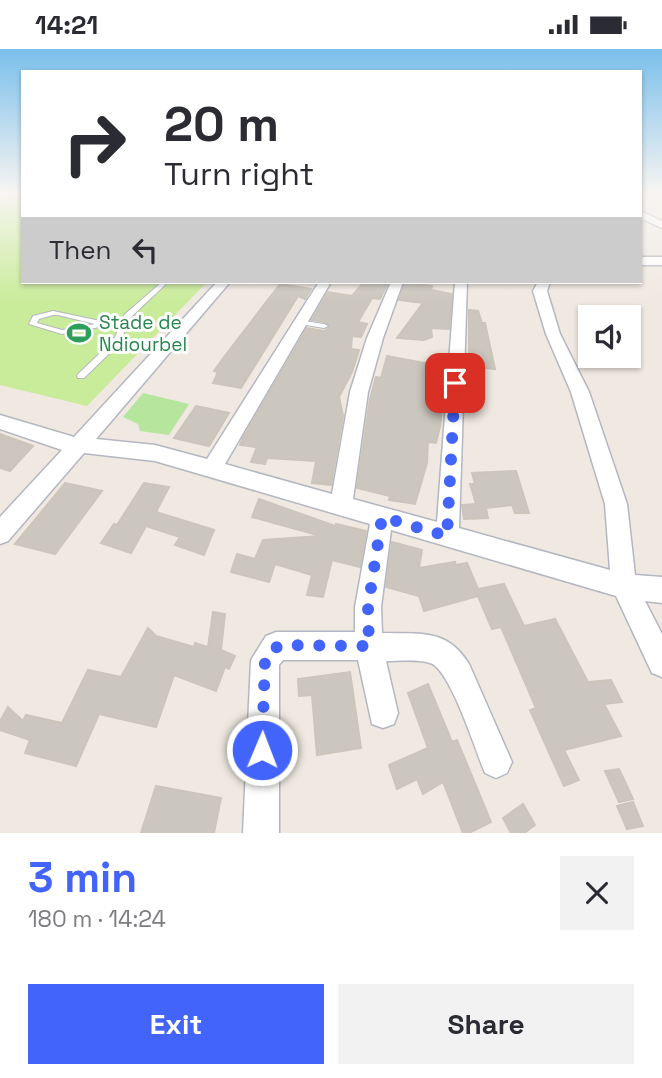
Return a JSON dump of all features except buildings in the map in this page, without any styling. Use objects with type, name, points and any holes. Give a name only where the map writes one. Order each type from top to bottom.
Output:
[{"type":"street","points":[[642,261],[662,261]]},
{"type":"street","points":[[0,533],[222,284]]},
{"type":"street","points":[[212,469],[320,284]]},
{"type":"street","points":[[341,506],[359,392],[374,338],[396,284]]},
{"type":"street","points":[[447,536],[461,284]]},
{"type":"street","points":[[543,284],[540,291],[553,334],[580,393],[616,504],[624,586],[662,663]]},
{"type":"street","points":[[0,422],[80,445],[138,450],[624,586],[662,590]]},
{"type":"street","points":[[382,517],[368,607],[369,646],[383,713]]},
{"type":"street","points":[[261,833],[264,667],[267,654],[281,645],[429,647],[443,653],[459,674],[496,762]]},
{"type":"lane","points":[[81,376],[117,341],[130,313],[163,284]]},
{"type":"lane","points":[[104,324],[68,332],[39,328],[33,324],[36,318],[53,313],[104,324],[123,324]]},
{"type":"lane","points":[[300,322],[324,326]]},
{"type":"green space","name":"Stade de Ndiourbel","points":[[0,229],[21,229],[21,284],[205,284],[87,406],[0,385]]},
{"type":"green space","points":[[143,393],[189,404],[169,435],[140,431],[138,424],[123,417]]},
{"type":"place","name":"Stade de Ndiourbel","points":[[79,333]]},
{"type":"route","points":[[262,750],[265,660],[271,650],[281,645],[369,646],[368,607],[382,517],[447,536],[455,383]]}]
